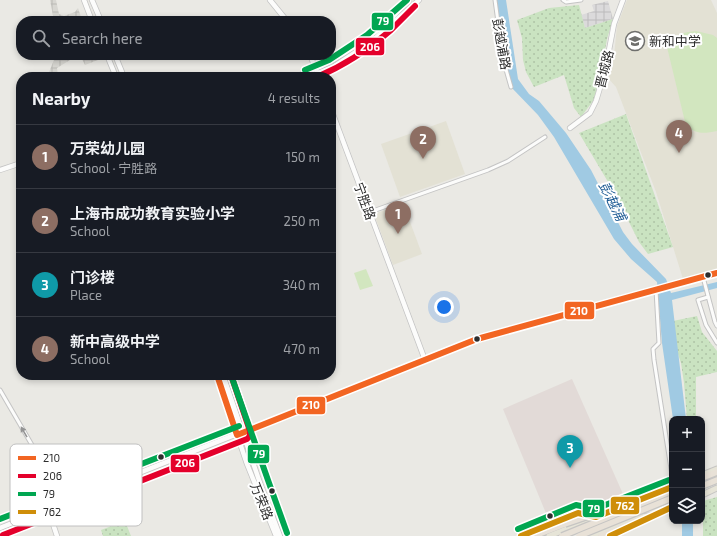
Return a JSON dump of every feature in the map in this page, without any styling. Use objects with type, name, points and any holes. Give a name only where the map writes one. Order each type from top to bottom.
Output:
[{"type":"highway","points":[[705,479],[717,473]]},
{"type":"highway","points":[[705,484],[717,479]]},
{"type":"highway","points":[[562,536],[669,493]]},
{"type":"highway","points":[[580,536],[669,498]]},
{"type":"highway","points":[[534,536],[606,510],[651,499]]},
{"type":"highway","points":[[601,536],[652,516]]},
{"type":"main road","points":[[705,474],[717,469]]},
{"type":"main road","points":[[549,536],[669,488]]},
{"type":"main road","points":[[705,493],[717,488]]},
{"type":"main road","points":[[566,536],[669,493]]},
{"type":"main road","points":[[636,507],[644,498]]},
{"type":"main road","points":[[574,536],[669,498]]},
{"type":"main road","points":[[610,536],[636,526],[652,516],[669,508]]},
{"type":"main road","points":[[521,536],[578,513],[596,518]]},
{"type":"main road","points":[[592,536],[635,518],[652,516]]},
{"type":"main road","points":[[592,536],[604,524]]},
{"type":"street","points":[[84,0],[90,16]]},
{"type":"street","points":[[92,0],[98,16]]},
{"type":"street","points":[[270,0],[283,16]]},
{"type":"street","points":[[336,58],[379,30],[409,0]]},
{"type":"street","points":[[320,72],[333,67],[372,41],[419,0]]},
{"type":"street","name":"彭越浦路","points":[[495,0],[504,59],[511,87]]},
{"type":"street","points":[[562,0],[566,2],[581,0]]},
{"type":"street","name":"晋城路","points":[[570,128],[590,113],[596,101],[605,71],[614,24],[624,0]]},
{"type":"street","points":[[109,60],[114,72]]},
{"type":"street","points":[[117,60],[122,72]]},
{"type":"street","points":[[312,60],[318,72]]},
{"type":"street","points":[[319,72],[332,60]]},
{"type":"street","name":"宁胜路","points":[[336,122],[425,360]]},
{"type":"street","points":[[370,212],[488,170],[508,161],[545,138]]},
{"type":"street","points":[[0,169],[16,164]]},
{"type":"street","points":[[142,472],[477,340],[676,284],[704,280],[717,273]]},
{"type":"street","points":[[704,280],[717,326]]},
{"type":"street","points":[[656,290],[659,343],[653,349],[669,456]]},
{"type":"street","points":[[708,297],[698,300],[706,325],[717,343]]},
{"type":"street","points":[[712,312],[717,310]]},
{"type":"street","name":"万荣路","points":[[219,380],[280,536]]},
{"type":"street","name":"万荣路","points":[[225,380],[240,434],[276,536]]},
{"type":"street","points":[[0,390],[31,444]]},
{"type":"street","points":[[0,528],[10,524]]},
{"type":"street","points":[[54,526],[57,536]]},
{"type":"shaded area","points":[[50,0],[56,0],[59,14],[64,16],[53,16]]},
{"type":"shaded area","points":[[627,0],[711,0],[717,13],[717,269],[683,279],[656,192],[616,87],[608,78],[614,56],[617,26]]},
{"type":"shaded area","points":[[608,1],[613,19],[585,28],[581,15],[594,11],[592,5]]},
{"type":"shaded area","points":[[78,8],[81,16],[64,16],[75,12]]},
{"type":"shaded area","points":[[54,60],[70,60],[57,68],[58,72],[49,72]]},
{"type":"shaded area","points":[[82,60],[98,60],[85,65]]},
{"type":"shaded area","points":[[446,121],[465,174],[400,197],[381,144]]},
{"type":"shaded area","points":[[403,203],[422,254],[393,265],[374,214]]},
{"type":"shaded area","points":[[572,379],[623,494],[550,523],[503,409]]},
{"type":"green space","points":[[579,5],[585,28],[613,19],[607,39],[599,82],[593,101],[581,117],[574,108],[564,75],[534,87],[526,72],[523,60],[522,38],[517,20],[549,8]]},
{"type":"green space","points":[[696,31],[713,35],[717,38],[717,131],[708,133],[700,133],[686,126],[667,47],[675,37],[687,32]]},
{"type":"green space","points":[[626,114],[673,247],[648,254],[639,242],[614,192],[579,133]]},
{"type":"green space","points":[[366,269],[373,286],[360,290],[354,273]]},
{"type":"green space","points":[[697,316],[702,332],[717,351],[717,372],[696,377],[696,416],[687,416],[684,383],[681,363],[675,345],[673,321]]},
{"type":"green space","points":[[717,497],[717,536],[703,536],[703,524],[705,524],[705,500]]},
{"type":"green space","points":[[112,526],[127,526],[131,536],[103,536],[101,530]]},
{"type":"water","points":[[495,0],[506,0],[518,79],[529,94],[539,101],[566,133],[591,170],[623,232],[632,244],[666,279],[671,293],[717,282],[717,288],[672,300],[686,416],[673,416],[662,343],[657,282],[631,259],[614,239],[554,137],[538,115],[511,87]]},
{"type":"water","points":[[682,524],[693,524],[693,536],[682,536]]},
{"type":"transit line","name":"79","points":[[336,55],[367,35],[407,0]]},
{"type":"transit line","name":"206","points":[[329,72],[374,44],[391,30],[415,6]]},
{"type":"transit line","name":"79","points":[[305,70],[329,60]]},
{"type":"transit line","name":"210","points":[[219,380],[237,435],[477,339],[717,273]]},
{"type":"transit line","name":"206","points":[[142,480],[247,439],[250,436],[250,431],[233,380]]},
{"type":"transit line","name":"79","points":[[233,380],[287,533]]},
{"type":"transit line","name":"79","points":[[142,464],[239,426]]},
{"type":"transit line","name":"79","points":[[518,529],[576,505],[595,509],[669,480]]},
{"type":"transit line","name":"762","points":[[521,536],[578,513],[596,517],[669,488]]},
{"type":"transit line","name":"762","points":[[610,536],[669,508]]},
{"type":"transit line","name":"79","points":[[0,519],[10,515]]},
{"type":"transit line","name":"206","points":[[3,535],[26,526]]},
{"type":"place","name":"新和中学","points":[[635,41]]},
{"type":"place","name":"新中高级中学","points":[[679,153]]},
{"type":"place","name":"上海市成功教育实验小学","points":[[423,159]]},
{"type":"place","name":"万荣幼儿园","points":[[398,234]]},
{"type":"place","name":"门诊楼","points":[[570,468]]},
{"type":"water label","name":"彭越浦","points":[[613,201]]}]
